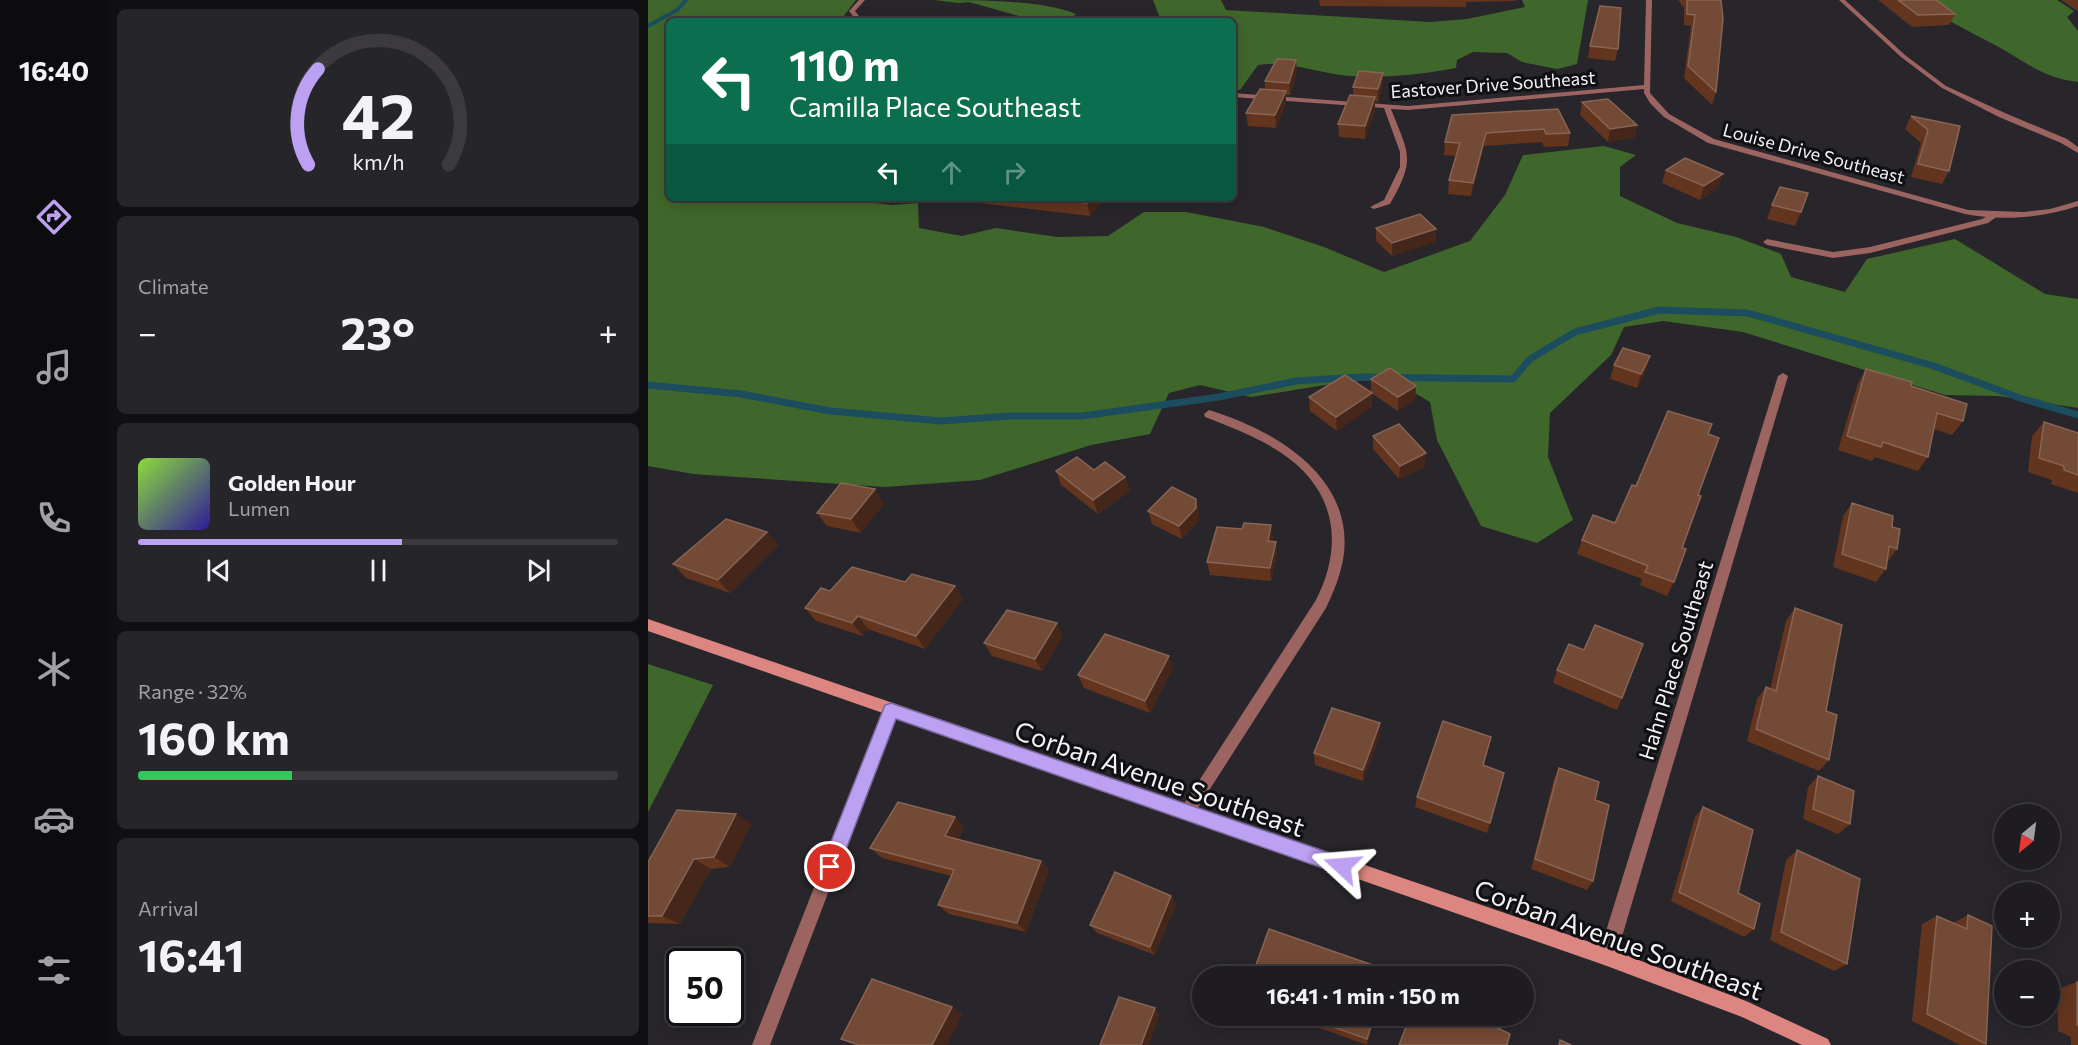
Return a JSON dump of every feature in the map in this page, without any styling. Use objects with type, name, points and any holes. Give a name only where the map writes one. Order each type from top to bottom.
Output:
[{"type":"main road","name":"Corban Avenue Southeast","points":[[648,625],[1607,957],[1746,1010],[1822,1045]]},
{"type":"street","points":[[858,18],[852,11],[862,0]]},
{"type":"street","points":[[1647,87],[1649,0]]},
{"type":"street","points":[[1842,0],[1903,56],[1944,87],[2064,141],[2078,151]]},
{"type":"street","name":"Eastover Drive Southeast","points":[[1236,98],[1386,108],[1427,107],[1647,87]]},
{"type":"street","name":"Louise Drive Southeast","points":[[1647,87],[1651,101],[1658,108],[1711,141],[1968,212],[2031,216],[2056,211],[2078,203]]},
{"type":"street","points":[[1374,207],[1387,202],[1404,168],[1404,152],[1386,108]]},
{"type":"street","points":[[2064,141],[2078,139]]},
{"type":"street","points":[[1767,242],[1833,255],[1870,250],[1985,222],[1995,215]]},
{"type":"street","name":"Hahn Place Southeast","points":[[1607,957],[1784,376]]},
{"type":"street","points":[[1187,812],[1321,604],[1334,580],[1340,556],[1340,531],[1321,482],[1302,462],[1284,449],[1259,435],[1209,414]]},
{"type":"street","points":[[761,1045],[891,710]]},
{"type":"green space","points":[[648,0],[856,0],[842,18],[666,18],[666,201],[856,201],[892,205],[918,203],[919,228],[962,236],[996,228],[1057,237],[1108,236],[1144,212],[1186,212],[1264,227],[1324,247],[1384,272],[1470,241],[1505,195],[1523,155],[1604,146],[1636,155],[1620,167],[1620,196],[1677,223],[1736,237],[1781,254],[1791,277],[1845,292],[1867,259],[1955,239],[2045,294],[2078,299],[2078,408],[1998,396],[1945,395],[1743,332],[1663,321],[1624,327],[1611,355],[1550,413],[1548,457],[1573,520],[1537,543],[1481,526],[1437,440],[1430,402],[1391,379],[1343,382],[1251,397],[1200,385],[1169,393],[1150,434],[1091,445],[980,480],[885,487],[693,474],[648,466]]},
{"type":"green space","points":[[934,0],[1027,3],[1062,9],[1076,14],[1072,18],[1026,18],[969,2]]},
{"type":"green space","points":[[1153,0],[1221,0],[1226,10],[1430,22],[1467,19],[1525,7],[1522,0],[1588,0],[1577,64],[1557,69],[1522,62],[1507,53],[1473,52],[1457,60],[1456,68],[1369,77],[1268,64],[1258,65],[1240,90],[1236,90],[1236,18],[1160,18]]},
{"type":"green space","points":[[1916,0],[2057,0],[2074,11],[2067,17],[2078,31],[2078,82],[2055,77],[2035,68]]},
{"type":"green space","points":[[648,664],[713,685],[648,812]]},
{"type":"building","points":[[1687,0],[1721,0],[1723,19],[1716,92],[1688,66],[1695,15],[1687,14]]},
{"type":"building","points":[[1898,0],[1936,0],[1955,14],[1918,15]]},
{"type":"building","points":[[1600,6],[1621,8],[1618,49],[1590,46]]},
{"type":"building","points":[[1277,59],[1296,60],[1289,83],[1265,81]]},
{"type":"building","points":[[1359,71],[1383,73],[1378,89],[1353,87]]},
{"type":"building","points":[[1260,89],[1286,91],[1275,115],[1246,113]]},
{"type":"building","points":[[1350,95],[1375,97],[1365,126],[1338,124]]},
{"type":"building","points":[[1608,99],[1637,125],[1610,129],[1582,102]]},
{"type":"building","points":[[1558,109],[1570,133],[1546,134],[1544,129],[1486,133],[1473,183],[1449,180],[1460,143],[1445,142],[1452,115]]},
{"type":"building","points":[[1911,116],[1960,126],[1949,171],[1918,164],[1928,130]]},
{"type":"building","points":[[1685,158],[1723,174],[1704,186],[1666,170]]},
{"type":"building","points":[[1780,187],[1808,193],[1801,212],[1772,205]]},
{"type":"building","points":[[1420,214],[1436,229],[1392,243],[1376,228]]},
{"type":"building","points":[[1623,348],[1650,356],[1641,374],[1614,365]]},
{"type":"building","points":[[1390,368],[1416,386],[1398,397],[1371,379]]},
{"type":"building","points":[[1866,369],[1912,382],[1911,386],[1967,404],[1963,421],[1937,413],[1928,457],[1883,442],[1881,447],[1847,436]]},
{"type":"building","points":[[1345,375],[1372,393],[1336,417],[1309,397]]},
{"type":"building","points":[[1668,411],[1712,424],[1708,434],[1719,438],[1698,495],[1701,496],[1682,548],[1686,549],[1674,582],[1645,572],[1648,566],[1582,540],[1593,515],[1615,523],[1632,485],[1636,486]]},
{"type":"building","points":[[2044,422],[2078,433],[2078,475],[2064,470],[2064,466],[2039,458]]},
{"type":"building","points":[[1399,424],[1426,453],[1400,466],[1373,436]]},
{"type":"building","points":[[1077,457],[1094,470],[1105,462],[1125,477],[1093,500],[1056,471]]},
{"type":"building","points":[[841,483],[875,489],[851,519],[817,513]]},
{"type":"building","points":[[1172,487],[1196,499],[1196,508],[1179,526],[1148,511]]},
{"type":"building","points":[[1852,503],[1893,516],[1892,527],[1900,529],[1897,549],[1889,546],[1886,569],[1842,554]]},
{"type":"building","points":[[726,519],[767,532],[718,580],[673,564]]},
{"type":"building","points":[[1244,523],[1271,525],[1268,541],[1276,542],[1270,568],[1207,562],[1217,527],[1242,529]]},
{"type":"building","points":[[852,567],[905,582],[912,574],[955,586],[916,636],[858,616],[852,623],[805,608],[821,588],[830,591]]},
{"type":"building","points":[[1795,608],[1842,625],[1826,711],[1837,715],[1829,760],[1756,729],[1766,687],[1776,691]]},
{"type":"building","points":[[1007,610],[1057,623],[1035,659],[984,643]]},
{"type":"building","points":[[1595,625],[1643,644],[1622,698],[1557,670],[1569,644],[1584,650]]},
{"type":"building","points":[[1105,634],[1169,656],[1145,701],[1078,675]]},
{"type":"building","points":[[1332,708],[1380,723],[1363,770],[1314,753]]},
{"type":"building","points":[[1443,721],[1491,737],[1483,765],[1504,773],[1490,823],[1417,797]]},
{"type":"building","points":[[1559,768],[1599,782],[1595,800],[1609,805],[1593,881],[1535,859]]},
{"type":"building","points":[[1818,776],[1854,791],[1850,824],[1813,809]]},
{"type":"building","points":[[898,802],[955,817],[945,836],[1041,861],[1017,923],[938,905],[954,870],[870,848]]},
{"type":"building","points":[[1703,807],[1753,830],[1738,893],[1760,904],[1754,929],[1679,892]]},
{"type":"building","points":[[677,810],[736,814],[714,857],[694,859],[662,916],[648,916],[648,862]]},
{"type":"building","points":[[1797,850],[1860,879],[1847,964],[1781,932]]},
{"type":"building","points":[[1115,872],[1171,896],[1150,947],[1090,925]]},
{"type":"building","points":[[1968,915],[1992,926],[1986,1044],[1927,1014],[1937,916],[1967,929]]},
{"type":"building","points":[[1269,929],[1375,966],[1256,966]]},
{"type":"building","points":[[872,979],[952,1007],[932,1045],[859,1045],[841,1039]]},
{"type":"building","points":[[2078,982],[2078,1025],[2077,1025]]},
{"type":"building","points":[[1119,997],[1155,1008],[1141,1045],[1100,1045]]},
{"type":"building","points":[[1330,1026],[1371,1026],[1367,1039]]},
{"type":"building","points":[[1406,1026],[1494,1026],[1510,1034],[1507,1045],[1399,1045]]},
{"type":"building","points":[[1560,1040],[1571,1045],[1559,1045]]},
{"type":"waterway","points":[[648,26],[677,10],[686,0]]},
{"type":"waterway","points":[[648,385],[741,394],[830,411],[941,421],[1010,416],[1082,416],[1219,397],[1296,381],[1360,377],[1513,379],[1530,359],[1575,332],[1659,310],[1748,313],[1934,366],[2020,398],[2078,415]]},
{"type":"route","points":[[830,867],[891,710],[1342,866]]}]
